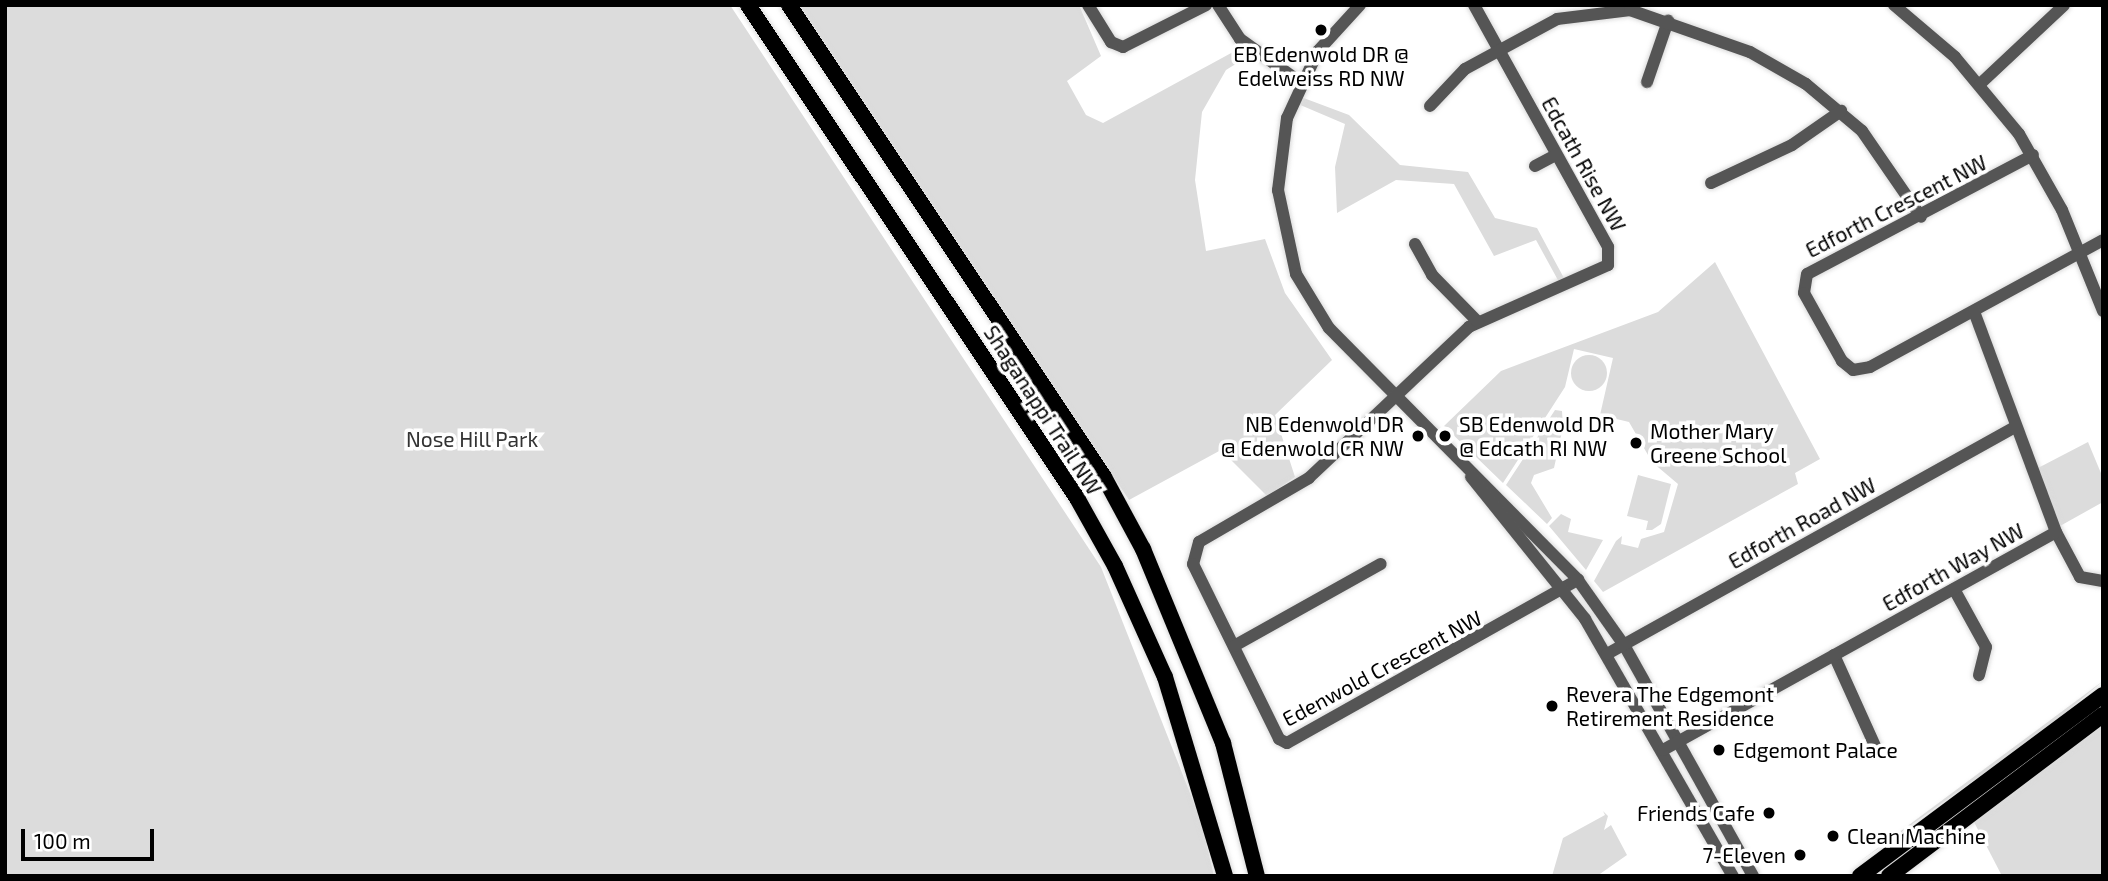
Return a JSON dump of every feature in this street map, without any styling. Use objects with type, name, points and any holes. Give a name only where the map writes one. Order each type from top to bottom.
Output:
[{"type":"main road","name":"Shaganappi Trail NW","points":[[748,5],[1077,498],[1115,566],[1165,677],[1225,876]]},
{"type":"main road","name":"Shaganappi Trail NW","points":[[789,5],[1104,477],[1189,649],[1258,871]]},
{"type":"main road","points":[[1860,876],[2103,695]]},
{"type":"main road","points":[[1889,876],[2103,715]]},
{"type":"street","points":[[1088,5],[1111,43],[1123,47],[1206,5]]},
{"type":"street","points":[[1218,5],[1240,39],[1300,82]]},
{"type":"street","points":[[1360,5],[1329,36],[1300,82],[1278,168],[1288,249],[1324,322],[1394,399],[1464,468],[1563,591],[1607,654],[1664,750],[1733,876]]},
{"type":"street","name":"Edcath Rise NW","points":[[1394,399],[1478,322],[1608,265],[1608,247],[1474,5]]},
{"type":"street","points":[[1980,84],[2064,5]]},
{"type":"street","points":[[1898,6],[1980,84],[2033,155],[2080,252],[2103,310]]},
{"type":"street","points":[[1430,106],[1452,78],[1499,51],[1586,11],[1630,10],[1770,61],[1841,111],[1878,150],[1921,217]]},
{"type":"street","points":[[1647,82],[1668,22]]},
{"type":"street","points":[[1711,183],[1792,145],[1841,111]]},
{"type":"street","points":[[1535,166],[1556,155]]},
{"type":"street","name":"Edforth Crescent NW","points":[[2033,155],[1921,217],[1807,274],[1804,293],[1842,362],[1853,370],[1870,367],[2103,240]]},
{"type":"street","points":[[1415,244],[1432,275],[1478,322]]},
{"type":"street","name":"Edforth Way NW","points":[[1664,750],[2056,532],[1974,312]]},
{"type":"street","name":"Edenwold Crescent NW","points":[[1394,399],[1309,478],[1195,546],[1193,564],[1287,743],[1563,591],[1578,580]]},
{"type":"street","name":"Edforth Road NW","points":[[1607,654],[2015,426]]},
{"type":"street","points":[[1464,468],[1505,500],[1578,580],[1624,645],[1753,876]]},
{"type":"street","points":[[2056,532],[2080,577],[2103,581]]},
{"type":"street","points":[[1234,646],[1381,564]]},
{"type":"street","points":[[1954,589],[1986,647],[1979,675]]},
{"type":"street","points":[[1834,655],[1875,746]]},
{"type":"green space","name":"Nose Hill Park","points":[[5,5],[730,5],[1101,567],[1201,821],[1214,876],[5,876]]},
{"type":"green space","points":[[799,5],[1079,5],[1101,56],[1067,81],[1086,115],[1103,123],[1233,52],[1242,60],[1226,70],[1202,112],[1195,180],[1206,251],[1265,239],[1285,293],[1332,360],[1275,415],[1295,477],[1267,496],[1221,450],[1129,500]]},
{"type":"green space","points":[[1301,97],[1349,115],[1400,165],[1468,172],[1495,218],[1537,228],[1565,280],[1559,282],[1536,240],[1494,256],[1454,184],[1396,180],[1337,213],[1335,167],[1345,124],[1298,104]]},
{"type":"green space","name":"Mother Mary Greene School","points":[[1715,262],[1820,459],[1795,473],[1798,484],[1603,592],[1594,581],[1616,541],[1622,536],[1621,544],[1638,548],[1641,539],[1664,532],[1678,484],[1652,462],[1629,422],[1600,415],[1613,358],[1574,349],[1565,387],[1503,483],[1444,426],[1501,371],[1658,312]]},
{"type":"green space","points":[[1589,355],[1602,360],[1607,373],[1602,386],[1589,391],[1576,386],[1571,373],[1576,360]]},
{"type":"green space","points":[[1555,410],[1562,411],[1563,427],[1554,468],[1534,475],[1531,483],[1552,518],[1547,524],[1506,485]]},
{"type":"green space","points":[[2088,442],[2103,478],[2103,502],[2060,526],[2038,468]]},
{"type":"green space","points":[[1638,475],[1671,484],[1661,524],[1652,530],[1646,530],[1648,521],[1627,516]]},
{"type":"green space","points":[[1561,514],[1571,519],[1568,532],[1603,540],[1586,570],[1549,526]]},
{"type":"green space","points":[[2103,681],[2046,729],[1855,865]]},
{"type":"green space","points":[[2103,725],[2103,876],[2002,876],[1974,822]]},
{"type":"green space","points":[[1603,811],[1608,816],[1604,830],[1611,825],[1627,855],[1597,876],[1552,876],[1563,838],[1605,815]]},
{"type":"place","name":"EB Edenwold DR @ Edelweiss RD NW","points":[[1321,30]]},
{"type":"place","name":"NB Edenwold DR @ Edenwold CR NW","points":[[1418,436]]},
{"type":"place","name":"SB Edenwold DR @ Edcath RI NW","points":[[1445,436]]},
{"type":"place","name":"Mother Mary Greene School","points":[[1636,443]]},
{"type":"place","name":"Revera The Edgemont Retirement Residence","points":[[1552,706]]},
{"type":"place","name":"Edgemont Palace","points":[[1719,750]]},
{"type":"place","name":"Friends Cafe","points":[[1769,813]]},
{"type":"place","name":"Clean Machine","points":[[1833,836]]},
{"type":"place","name":"7-Eleven","points":[[1800,855]]}]
